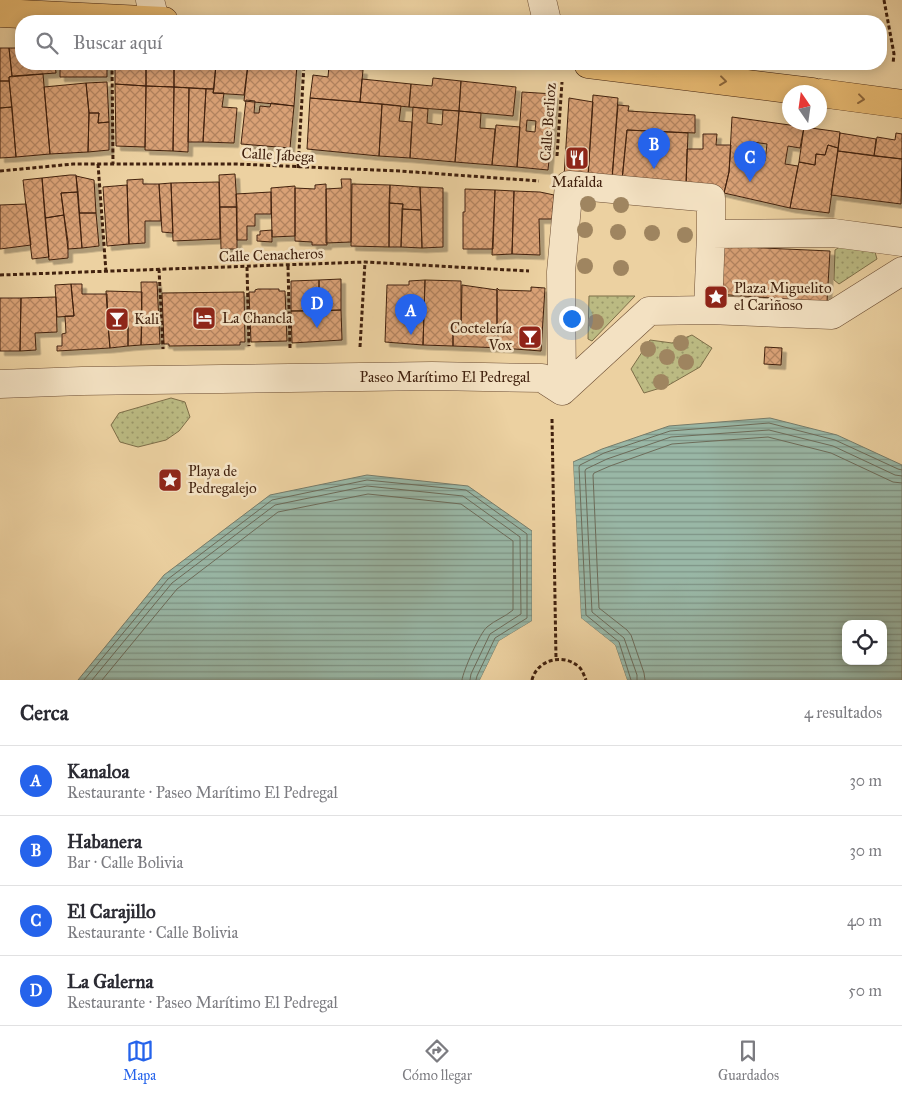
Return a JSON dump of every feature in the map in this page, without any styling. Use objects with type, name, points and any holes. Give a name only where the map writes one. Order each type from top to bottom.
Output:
[{"type":"main road","points":[[0,13],[156,14]]},
{"type":"main road","points":[[636,70],[782,88]]},
{"type":"main road","points":[[827,94],[902,104]]},
{"type":"street","points":[[542,0],[546,15]]},
{"type":"street","points":[[556,387],[561,272],[569,185],[711,198],[708,310]]},
{"type":"street","points":[[711,234],[834,234],[902,242]]},
{"type":"street","points":[[556,387],[649,312],[708,310],[832,314],[902,271]]},
{"type":"street","name":"Paseo Marítimo El Pedregal","points":[[0,384],[432,376],[542,378],[556,387]]},
{"type":"path","points":[[884,0],[887,15]]},
{"type":"path","points":[[887,16],[894,54],[893,64]]},
{"type":"path","points":[[112,70],[113,164]]},
{"type":"path","points":[[298,168],[304,70]]},
{"type":"path","name":"Calle Berlioz","points":[[556,158],[563,78]]},
{"type":"path","name":"Calle Jábega","points":[[0,171],[73,164],[237,164],[545,181]]},
{"type":"path","points":[[98,164],[106,272]]},
{"type":"path","points":[[358,377],[365,262]]},
{"type":"path","name":"Calle Cenacheros","points":[[0,275],[365,262],[533,271]]},
{"type":"path","points":[[288,266],[290,378]]},
{"type":"path","points":[[247,267],[250,379]]},
{"type":"path","points":[[159,269],[164,381]]},
{"type":"path","points":[[556,387],[556,659]]},
{"type":"path","points":[[532,680],[534,673],[543,664],[556,659],[568,660],[580,667],[586,680]]},
{"type":"shaded area","points":[[841,246],[875,252],[877,259],[839,284],[834,280],[835,250]]},
{"type":"shaded area","points":[[589,296],[635,296],[592,341],[588,339]]},
{"type":"shaded area","points":[[692,335],[712,348],[700,367],[667,386],[644,393],[631,369],[650,340],[672,343]]},
{"type":"shaded area","points":[[171,398],[185,402],[190,417],[179,431],[166,440],[138,447],[120,442],[111,425],[119,413]]},
{"type":"water","points":[[770,418],[837,435],[902,465],[902,680],[627,680],[615,645],[581,618],[573,462],[602,449],[669,426]]},
{"type":"water","points":[[367,475],[468,486],[532,531],[532,621],[499,641],[480,680],[78,680],[164,575],[270,495]]},
{"type":"pier","points":[[571,462],[573,462],[581,618],[615,645],[627,680],[624,680],[613,646],[579,619]]},
{"type":"pier","points":[[532,528],[534,531],[534,622],[501,643],[483,680],[480,680],[499,641],[532,621]]},
{"type":"building","points":[[0,48],[9,48],[12,76],[9,77],[9,81],[0,81]]},
{"type":"building","points":[[9,48],[15,48],[15,70],[56,70],[56,73],[12,76]]},
{"type":"building","points":[[60,70],[107,70],[107,77],[60,77]]},
{"type":"building","points":[[115,70],[146,70],[146,86],[115,84]]},
{"type":"building","points":[[146,70],[174,70],[174,87],[146,86]]},
{"type":"building","points":[[174,70],[216,70],[214,89],[174,87]]},
{"type":"building","points":[[215,70],[247,70],[244,95],[213,93]]},
{"type":"building","points":[[247,70],[297,70],[294,106],[244,101]]},
{"type":"building","points":[[329,70],[363,70],[360,102],[310,98],[313,75],[328,77]]},
{"type":"building","points":[[43,74],[50,154],[16,157],[9,77]]},
{"type":"building","points":[[433,78],[461,81],[459,111],[409,107],[411,84],[432,86]]},
{"type":"building","points":[[362,79],[411,84],[409,107],[360,102]]},
{"type":"building","points":[[0,81],[9,81],[12,107],[0,108]]},
{"type":"building","points":[[461,81],[516,87],[513,116],[459,111]]},
{"type":"building","points":[[107,82],[109,122],[98,123],[99,113],[89,113],[86,83]]},
{"type":"building","points":[[86,83],[89,113],[88,152],[50,154],[44,87]]},
{"type":"building","points":[[115,84],[146,86],[145,147],[116,146]]},
{"type":"building","points":[[146,86],[174,87],[173,151],[145,150]]},
{"type":"building","points":[[174,87],[189,88],[188,152],[173,151]]},
{"type":"building","points":[[189,88],[206,89],[203,142],[188,142]]},
{"type":"building","points":[[206,89],[214,89],[213,93],[224,93],[222,107],[237,108],[234,143],[203,142]]},
{"type":"building","points":[[522,92],[554,94],[548,170],[517,167]],"holes":[[[527,120],[536,121],[535,132],[526,131]]]},
{"type":"building","points":[[593,95],[618,98],[612,179],[588,177]]},
{"type":"building","points":[[310,98],[382,104],[379,156],[307,149]]},
{"type":"building","points":[[569,98],[593,102],[588,177],[564,177]]},
{"type":"building","points":[[246,100],[255,101],[254,113],[259,113],[260,106],[270,107],[271,103],[294,106],[290,148],[241,144]]},
{"type":"building","points":[[382,104],[401,106],[399,121],[412,122],[410,158],[379,156]]},
{"type":"building","points":[[618,105],[629,106],[628,111],[695,115],[695,133],[627,130],[622,180],[612,179]]},
{"type":"building","points":[[12,107],[16,157],[0,158],[0,108]]},
{"type":"building","points":[[413,107],[428,109],[427,123],[442,125],[443,110],[459,111],[455,162],[410,158]]},
{"type":"building","points":[[459,111],[481,113],[480,128],[495,129],[492,165],[455,162]]},
{"type":"building","points":[[89,113],[99,113],[98,123],[109,122],[109,150],[88,152]]},
{"type":"building","points":[[732,117],[782,124],[782,130],[803,130],[800,148],[788,146],[785,164],[798,166],[790,208],[724,193],[729,172]],"holes":[[[753,142],[767,144],[765,161],[750,159]]]},
{"type":"building","points":[[496,125],[520,127],[517,167],[492,165]]},
{"type":"building","points":[[627,130],[688,133],[686,186],[622,180]]},
{"type":"building","points":[[804,130],[840,132],[838,148],[828,145],[825,155],[816,154],[815,165],[799,162]]},
{"type":"building","points":[[840,133],[876,139],[874,156],[838,151]]},
{"type":"building","points":[[896,133],[902,134],[902,159],[874,156],[877,137],[895,140]]},
{"type":"building","points":[[703,134],[717,134],[716,145],[731,145],[729,172],[724,193],[686,186],[687,149],[703,149]]},
{"type":"building","points":[[828,145],[838,148],[829,213],[790,208],[799,162],[815,165],[816,154],[825,155]]},
{"type":"building","points":[[838,151],[902,159],[901,204],[831,195]]},
{"type":"building","points":[[235,174],[237,207],[220,207],[219,175]]},
{"type":"building","points":[[76,175],[78,192],[61,193],[64,215],[45,218],[42,178]]},
{"type":"building","points":[[76,176],[94,180],[96,213],[79,213]]},
{"type":"building","points":[[42,178],[49,257],[32,259],[23,180]]},
{"type":"building","points":[[143,179],[143,184],[159,184],[161,221],[145,221],[145,243],[129,244],[127,180]]},
{"type":"building","points":[[341,179],[351,179],[351,242],[326,243],[326,189],[342,188]]},
{"type":"building","points":[[219,182],[220,239],[173,241],[171,183]]},
{"type":"building","points":[[171,183],[173,233],[162,232],[159,184]]},
{"type":"building","points":[[326,184],[327,245],[312,245],[312,242],[295,241],[295,188],[315,189],[315,185]]},
{"type":"building","points":[[352,184],[390,185],[389,247],[351,246]]},
{"type":"building","points":[[127,185],[129,244],[107,246],[103,187]]},
{"type":"building","points":[[390,185],[420,187],[421,210],[402,209],[403,204],[389,203]]},
{"type":"building","points":[[295,186],[295,236],[272,237],[271,188]]},
{"type":"building","points":[[420,187],[443,188],[443,247],[422,248]]},
{"type":"building","points":[[465,189],[495,190],[493,249],[463,249]]},
{"type":"building","points":[[495,190],[514,191],[512,254],[492,255]]},
{"type":"building","points":[[514,191],[540,192],[554,195],[552,219],[539,219],[540,255],[512,254]]},
{"type":"building","points":[[78,192],[82,248],[68,249],[61,193]]},
{"type":"building","points":[[271,192],[271,214],[255,214],[255,226],[247,226],[247,240],[237,240],[236,194]]},
{"type":"building","points":[[389,203],[403,204],[401,247],[389,247]]},
{"type":"building","points":[[26,204],[31,245],[0,249],[0,205]]},
{"type":"building","points":[[220,207],[237,207],[237,249],[221,249]]},
{"type":"building","points":[[402,209],[421,210],[422,248],[401,247]]},
{"type":"building","points":[[79,213],[96,213],[99,246],[82,248]]},
{"type":"building","points":[[64,215],[68,258],[49,260],[45,218]]},
{"type":"building","points":[[272,230],[272,242],[257,241],[257,235],[260,235],[260,231]]},
{"type":"building","points":[[719,246],[830,251],[827,302],[716,294]]},
{"type":"building","points":[[341,279],[341,310],[319,311],[319,280]]},
{"type":"building","points":[[319,280],[319,311],[291,311],[291,281]]},
{"type":"building","points":[[425,280],[461,281],[461,334],[453,334],[453,346],[423,345]]},
{"type":"building","points":[[425,280],[423,345],[385,342],[387,285],[409,285],[409,281]]},
{"type":"building","points":[[141,282],[157,282],[160,344],[141,345]]},
{"type":"building","points":[[71,284],[82,284],[82,294],[107,294],[110,348],[57,351],[57,346],[62,346],[62,334],[66,333],[65,316],[74,316]]},
{"type":"building","points":[[71,284],[74,316],[57,317],[55,285]]},
{"type":"building","points":[[462,285],[497,290],[497,333],[502,348],[453,346],[453,334],[461,334]]},
{"type":"building","points":[[531,287],[545,288],[541,351],[502,348],[497,333],[497,288],[499,290],[531,291]]},
{"type":"building","points":[[258,289],[279,289],[279,291],[285,291],[287,341],[251,342],[249,292],[255,292]]},
{"type":"building","points":[[106,291],[142,292],[141,345],[128,346],[128,325],[108,325]]},
{"type":"building","name":"La Chancla","points":[[244,292],[245,342],[240,342],[240,345],[169,346],[169,344],[164,344],[162,293]]},
{"type":"building","points":[[56,297],[57,332],[35,333],[36,350],[20,351],[21,298]]},
{"type":"building","points":[[0,298],[21,298],[20,351],[0,351]]},
{"type":"building","points":[[341,310],[342,340],[292,343],[291,311]]},
{"type":"building","points":[[108,325],[128,325],[128,346],[110,348]]},
{"type":"building","points":[[765,347],[782,348],[781,365],[764,364]]},
{"type":"place","name":"Mafalda","points":[[577,158]]},
{"type":"place","name":"Habanera","points":[[654,169]]},
{"type":"place","name":"El Carajillo","points":[[750,182]]},
{"type":"place","name":"Plaza Miguelito el Cariñoso","points":[[716,297]]},
{"type":"place","name":"La Chancla","points":[[204,318]]},
{"type":"place","name":"Kali","points":[[117,319]]},
{"type":"place","name":"La Galerna","points":[[317,328]]},
{"type":"place","name":"Kanaloa","points":[[411,335]]},
{"type":"place","name":"Coctelería Vox","points":[[530,337]]},
{"type":"place","name":"Playa de Pedregalejo","points":[[170,480]]}]
